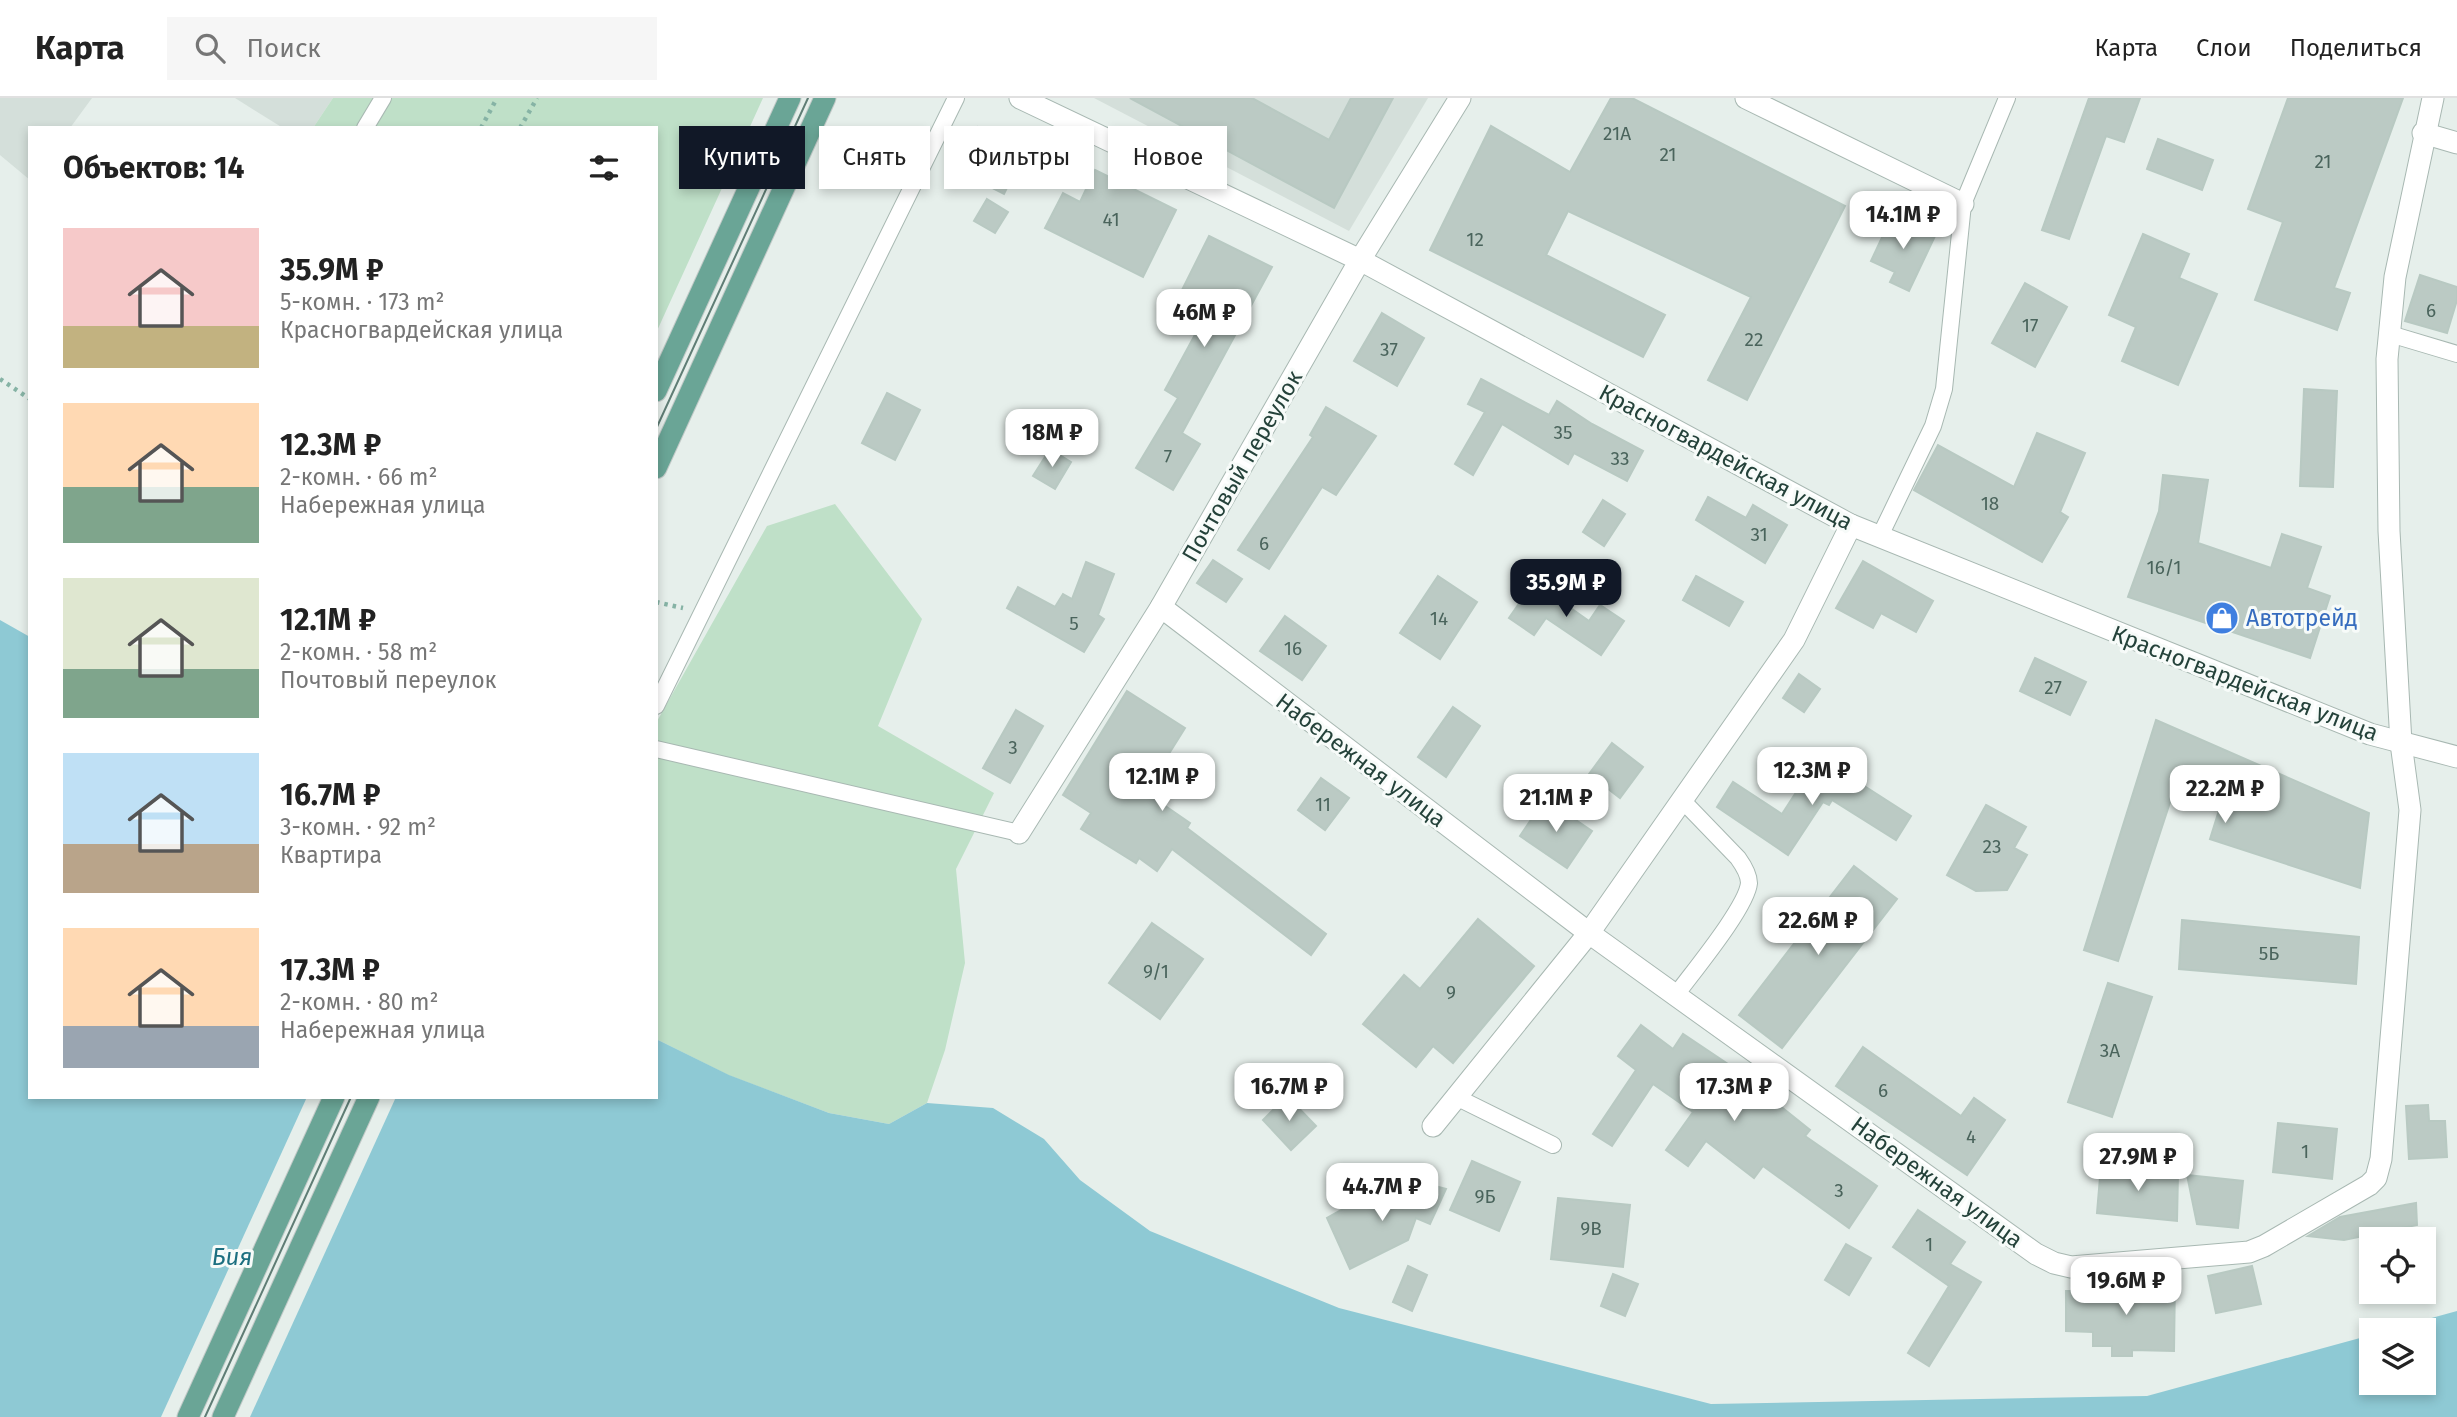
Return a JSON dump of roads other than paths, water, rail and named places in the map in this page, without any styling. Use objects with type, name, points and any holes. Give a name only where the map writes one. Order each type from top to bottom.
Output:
[{"type":"main road","points":[[658,387],[790,98]]},
{"type":"main road","points":[[658,464],[825,98]]},
{"type":"main road","points":[[188,1417],[333,1099]]},
{"type":"main road","points":[[223,1417],[368,1099]]},
{"type":"street","name":"Красногвардейская улица","points":[[1020,98],[1360,260],[1851,525],[2370,734],[2457,757]]},
{"type":"street","name":"Почтовый переулок","points":[[1019,833],[1161,607],[1360,260],[1460,98]]},
{"type":"street","points":[[1746,98],[1963,204]]},
{"type":"street","name":"Набережная улица","points":[[1161,607],[1589,933],[2036,1254],[2054,1263],[2071,1266],[2249,1252],[2277,1240],[2369,1185],[2379,1168],[2386,1120],[2410,810],[2401,743],[2389,531],[2387,359],[2395,277],[2423,133],[2433,98]]},
{"type":"street","points":[[2423,133],[2457,143]]},
{"type":"street","points":[[1433,1126],[1589,933],[1794,640],[1851,525]]},
{"type":"lane","points":[[366,126],[383,98]]},
{"type":"lane","points":[[658,702],[956,98]]},
{"type":"lane","points":[[1880,536],[1933,426],[1944,390],[1963,204],[2007,98]]},
{"type":"lane","points":[[2390,334],[2457,354]]},
{"type":"lane","points":[[658,749],[1019,833]]},
{"type":"lane","points":[[1676,995],[1735,914],[1749,883],[1738,858],[1682,800]]},
{"type":"lane","points":[[1456,1097],[1553,1145]]},
{"type":"water","name":"Бия","points":[[0,620],[28,636],[28,1099],[658,1099],[658,1040],[729,1075],[829,1113],[889,1124],[927,1103],[993,1108],[1044,1139],[1080,1180],[1150,1231],[1339,1308],[1711,1404],[2147,1396],[2359,1338],[2359,1395],[2436,1395],[2436,1318],[2432,1318],[2457,1311],[2457,1417],[0,1417]]},
{"type":"tram line","points":[[658,425],[808,98]]},
{"type":"tram line","points":[[205,1417],[350,1099]]},
{"type":"place","name":"Автотрейд","points":[[2222,618]]}]
